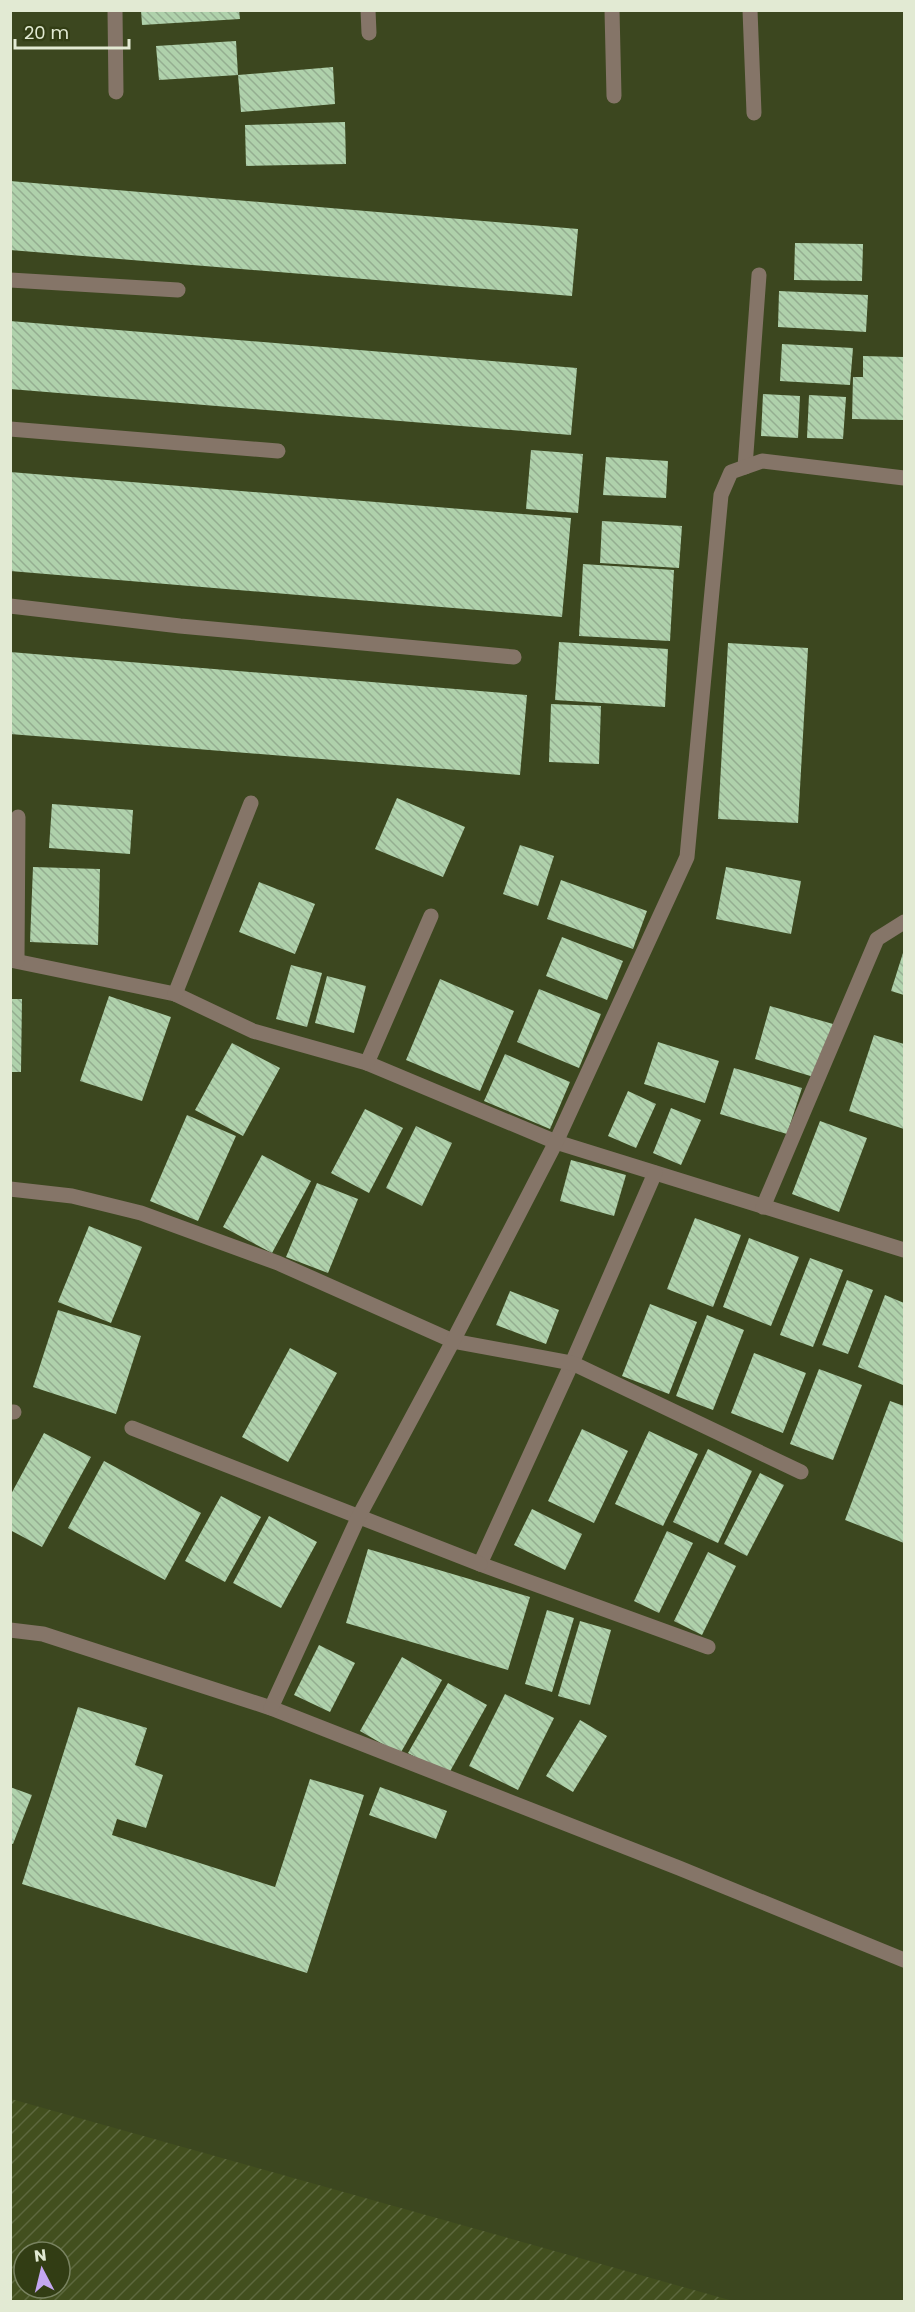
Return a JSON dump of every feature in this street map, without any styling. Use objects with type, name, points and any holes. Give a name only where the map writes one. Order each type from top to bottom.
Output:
[{"type":"street","points":[[115,10],[116,92]]},
{"type":"street","points":[[368,10],[369,33]]},
{"type":"street","points":[[612,10],[614,96]]},
{"type":"street","points":[[750,10],[754,113]]},
{"type":"street","points":[[745,467],[759,275]]},
{"type":"street","points":[[10,280],[178,290]]},
{"type":"street","points":[[10,429],[278,451]]},
{"type":"street","points":[[271,1708],[359,1516],[556,1142],[687,857],[721,495],[731,472],[762,461],[904,478]]},
{"type":"street","points":[[10,606],[192,627],[514,657]]},
{"type":"street","points":[[175,994],[251,803]]},
{"type":"street","points":[[18,817],[14,960],[175,994],[253,1031],[367,1063],[556,1142],[904,1250]]},
{"type":"street","points":[[367,1063],[431,916]]},
{"type":"street","points":[[764,1207],[877,939],[904,922]]},
{"type":"street","points":[[480,1564],[572,1363],[655,1173]]},
{"type":"street","points":[[10,1189],[72,1196],[141,1213],[278,1263],[453,1341],[572,1363],[801,1472]]},
{"type":"street","points":[[132,1428],[480,1564],[708,1647]]},
{"type":"street","points":[[10,1630],[43,1634],[271,1708],[668,1864],[904,1960]]},
{"type":"shaded area","points":[[10,2099],[733,2301],[11,2301]]},
{"type":"building","points":[[141,10],[239,10],[240,19],[142,25]]},
{"type":"building","points":[[236,41],[238,75],[159,80],[156,46]]},
{"type":"building","points":[[333,67],[335,104],[241,112],[238,75]]},
{"type":"building","points":[[345,122],[346,164],[246,166],[245,125]]},
{"type":"building","points":[[10,181],[578,229],[572,296],[10,250]]},
{"type":"building","points":[[795,243],[863,244],[862,281],[794,280]]},
{"type":"building","points":[[779,291],[868,295],[866,332],[778,327]]},
{"type":"building","points":[[10,321],[577,368],[571,435],[10,389]]},
{"type":"building","points":[[782,344],[853,348],[850,385],[780,381]]},
{"type":"building","points":[[863,356],[904,357],[904,420],[852,419],[853,377],[863,377]]},
{"type":"building","points":[[763,394],[800,396],[798,438],[761,436]]},
{"type":"building","points":[[809,395],[846,397],[843,439],[807,438]]},
{"type":"building","points":[[531,450],[583,454],[578,513],[526,509]]},
{"type":"building","points":[[606,457],[668,461],[666,498],[603,495]]},
{"type":"building","points":[[10,472],[571,518],[562,617],[10,571]]},
{"type":"building","points":[[602,521],[682,526],[679,568],[600,563]]},
{"type":"building","points":[[583,564],[674,570],[670,641],[579,636]]},
{"type":"building","points":[[559,642],[668,649],[665,707],[555,700]]},
{"type":"building","points":[[728,643],[808,648],[798,823],[718,819]]},
{"type":"building","points":[[10,652],[527,695],[520,775],[10,734]]},
{"type":"building","points":[[551,704],[601,706],[599,764],[549,762]]},
{"type":"building","points":[[397,798],[465,827],[443,877],[375,849]]},
{"type":"building","points":[[52,804],[133,810],[130,854],[49,848]]},
{"type":"building","points":[[520,845],[554,856],[538,906],[503,894]]},
{"type":"building","points":[[33,867],[100,869],[98,945],[30,942]]},
{"type":"building","points":[[726,867],[801,881],[791,934],[716,919]]},
{"type":"building","points":[[561,880],[647,911],[633,949],[547,919]]},
{"type":"building","points":[[259,882],[315,904],[295,954],[239,932]]},
{"type":"building","points":[[562,937],[623,961],[607,1000],[546,976]]},
{"type":"building","points":[[904,954],[904,995],[891,991]]},
{"type":"building","points":[[291,965],[322,973],[307,1027],[276,1019]]},
{"type":"building","points":[[327,976],[366,986],[354,1033],[315,1023]]},
{"type":"building","points":[[440,979],[514,1011],[480,1091],[406,1060]]},
{"type":"building","points":[[539,989],[601,1014],[579,1068],[517,1042]]},
{"type":"building","points":[[109,996],[171,1017],[142,1101],[80,1081]]},
{"type":"building","points":[[10,999],[22,999],[21,1072],[10,1072]]},
{"type":"building","points":[[770,1006],[833,1024],[817,1078],[755,1059]]},
{"type":"building","points":[[874,1035],[904,1044],[904,1129],[849,1111]]},
{"type":"building","points":[[658,1042],[719,1061],[705,1103],[644,1084]]},
{"type":"building","points":[[232,1043],[280,1068],[243,1136],[195,1110]]},
{"type":"building","points":[[505,1054],[570,1082],[550,1129],[484,1101]]},
{"type":"building","points":[[734,1068],[802,1088],[787,1134],[720,1114]]},
{"type":"building","points":[[628,1091],[656,1104],[636,1148],[608,1136]]},
{"type":"building","points":[[671,1108],[701,1120],[681,1165],[653,1153]]},
{"type":"building","points":[[365,1109],[403,1128],[369,1193],[331,1173]]},
{"type":"building","points":[[187,1115],[236,1136],[198,1221],[150,1201]]},
{"type":"building","points":[[820,1121],[867,1138],[839,1212],[792,1194]]},
{"type":"building","points":[[416,1126],[452,1143],[422,1206],[386,1188]]},
{"type":"building","points":[[262,1155],[311,1181],[272,1253],[223,1227]]},
{"type":"building","points":[[571,1160],[626,1175],[614,1216],[560,1201]]},
{"type":"building","points":[[317,1183],[358,1199],[328,1273],[286,1257]]},
{"type":"building","points":[[695,1218],[741,1235],[713,1307],[667,1289]]},
{"type":"building","points":[[89,1226],[142,1247],[111,1323],[58,1302]]},
{"type":"building","points":[[749,1238],[799,1257],[771,1326],[723,1307]]},
{"type":"building","points":[[810,1258],[843,1270],[813,1347],[780,1335]]},
{"type":"building","points":[[847,1280],[873,1290],[848,1354],[822,1345]]},
{"type":"building","points":[[510,1291],[559,1310],[546,1344],[496,1325]]},
{"type":"building","points":[[885,1295],[904,1303],[903,1385],[858,1367]]},
{"type":"building","points":[[650,1304],[697,1322],[669,1394],[622,1376]]},
{"type":"building","points":[[58,1310],[141,1336],[116,1414],[33,1387]]},
{"type":"building","points":[[707,1315],[744,1330],[713,1410],[676,1396]]},
{"type":"building","points":[[290,1348],[337,1373],[288,1462],[242,1437]]},
{"type":"building","points":[[754,1353],[806,1373],[783,1433],[731,1413]]},
{"type":"building","points":[[819,1369],[862,1385],[833,1460],[790,1444]]},
{"type":"building","points":[[890,1401],[904,1406],[904,1543],[845,1520]]},
{"type":"building","points":[[582,1429],[628,1451],[594,1523],[548,1501]]},
{"type":"building","points":[[649,1431],[698,1454],[663,1526],[615,1504]]},
{"type":"building","points":[[44,1433],[91,1457],[42,1547],[10,1530],[10,1496]]},
{"type":"building","points":[[708,1449],[752,1471],[718,1543],[673,1522]]},
{"type":"building","points":[[104,1461],[201,1513],[165,1580],[68,1528]]},
{"type":"building","points":[[760,1473],[784,1485],[747,1556],[724,1544]]},
{"type":"building","points":[[221,1496],[261,1517],[225,1582],[185,1561]]},
{"type":"building","points":[[532,1509],[582,1534],[565,1570],[514,1545]]},
{"type":"building","points":[[269,1516],[317,1542],[281,1608],[233,1583]]},
{"type":"building","points":[[667,1531],[693,1543],[659,1613],[634,1601]]},
{"type":"building","points":[[368,1549],[530,1597],[508,1670],[346,1623]]},
{"type":"building","points":[[708,1552],[736,1566],[702,1635],[674,1621]]},
{"type":"building","points":[[547,1610],[574,1618],[552,1692],[525,1684]]},
{"type":"building","points":[[580,1621],[611,1630],[590,1705],[558,1696]]},
{"type":"building","points":[[319,1645],[355,1663],[330,1712],[294,1695]]},
{"type":"building","points":[[402,1657],[442,1680],[400,1754],[360,1731]]},
{"type":"building","points":[[448,1683],[487,1705],[448,1775],[408,1753]]},
{"type":"building","points":[[505,1694],[554,1718],[518,1790],[469,1766]]},
{"type":"building","points":[[78,1707],[147,1728],[135,1765],[163,1775],[146,1828],[117,1819],[112,1835],[275,1887],[310,1779],[364,1795],[307,1973],[22,1884]]},
{"type":"building","points":[[580,1720],[607,1736],[573,1792],[546,1776]]},
{"type":"building","points":[[10,1787],[32,1795],[13,1844],[10,1843]]},
{"type":"building","points":[[380,1787],[447,1811],[436,1839],[369,1815]]}]
